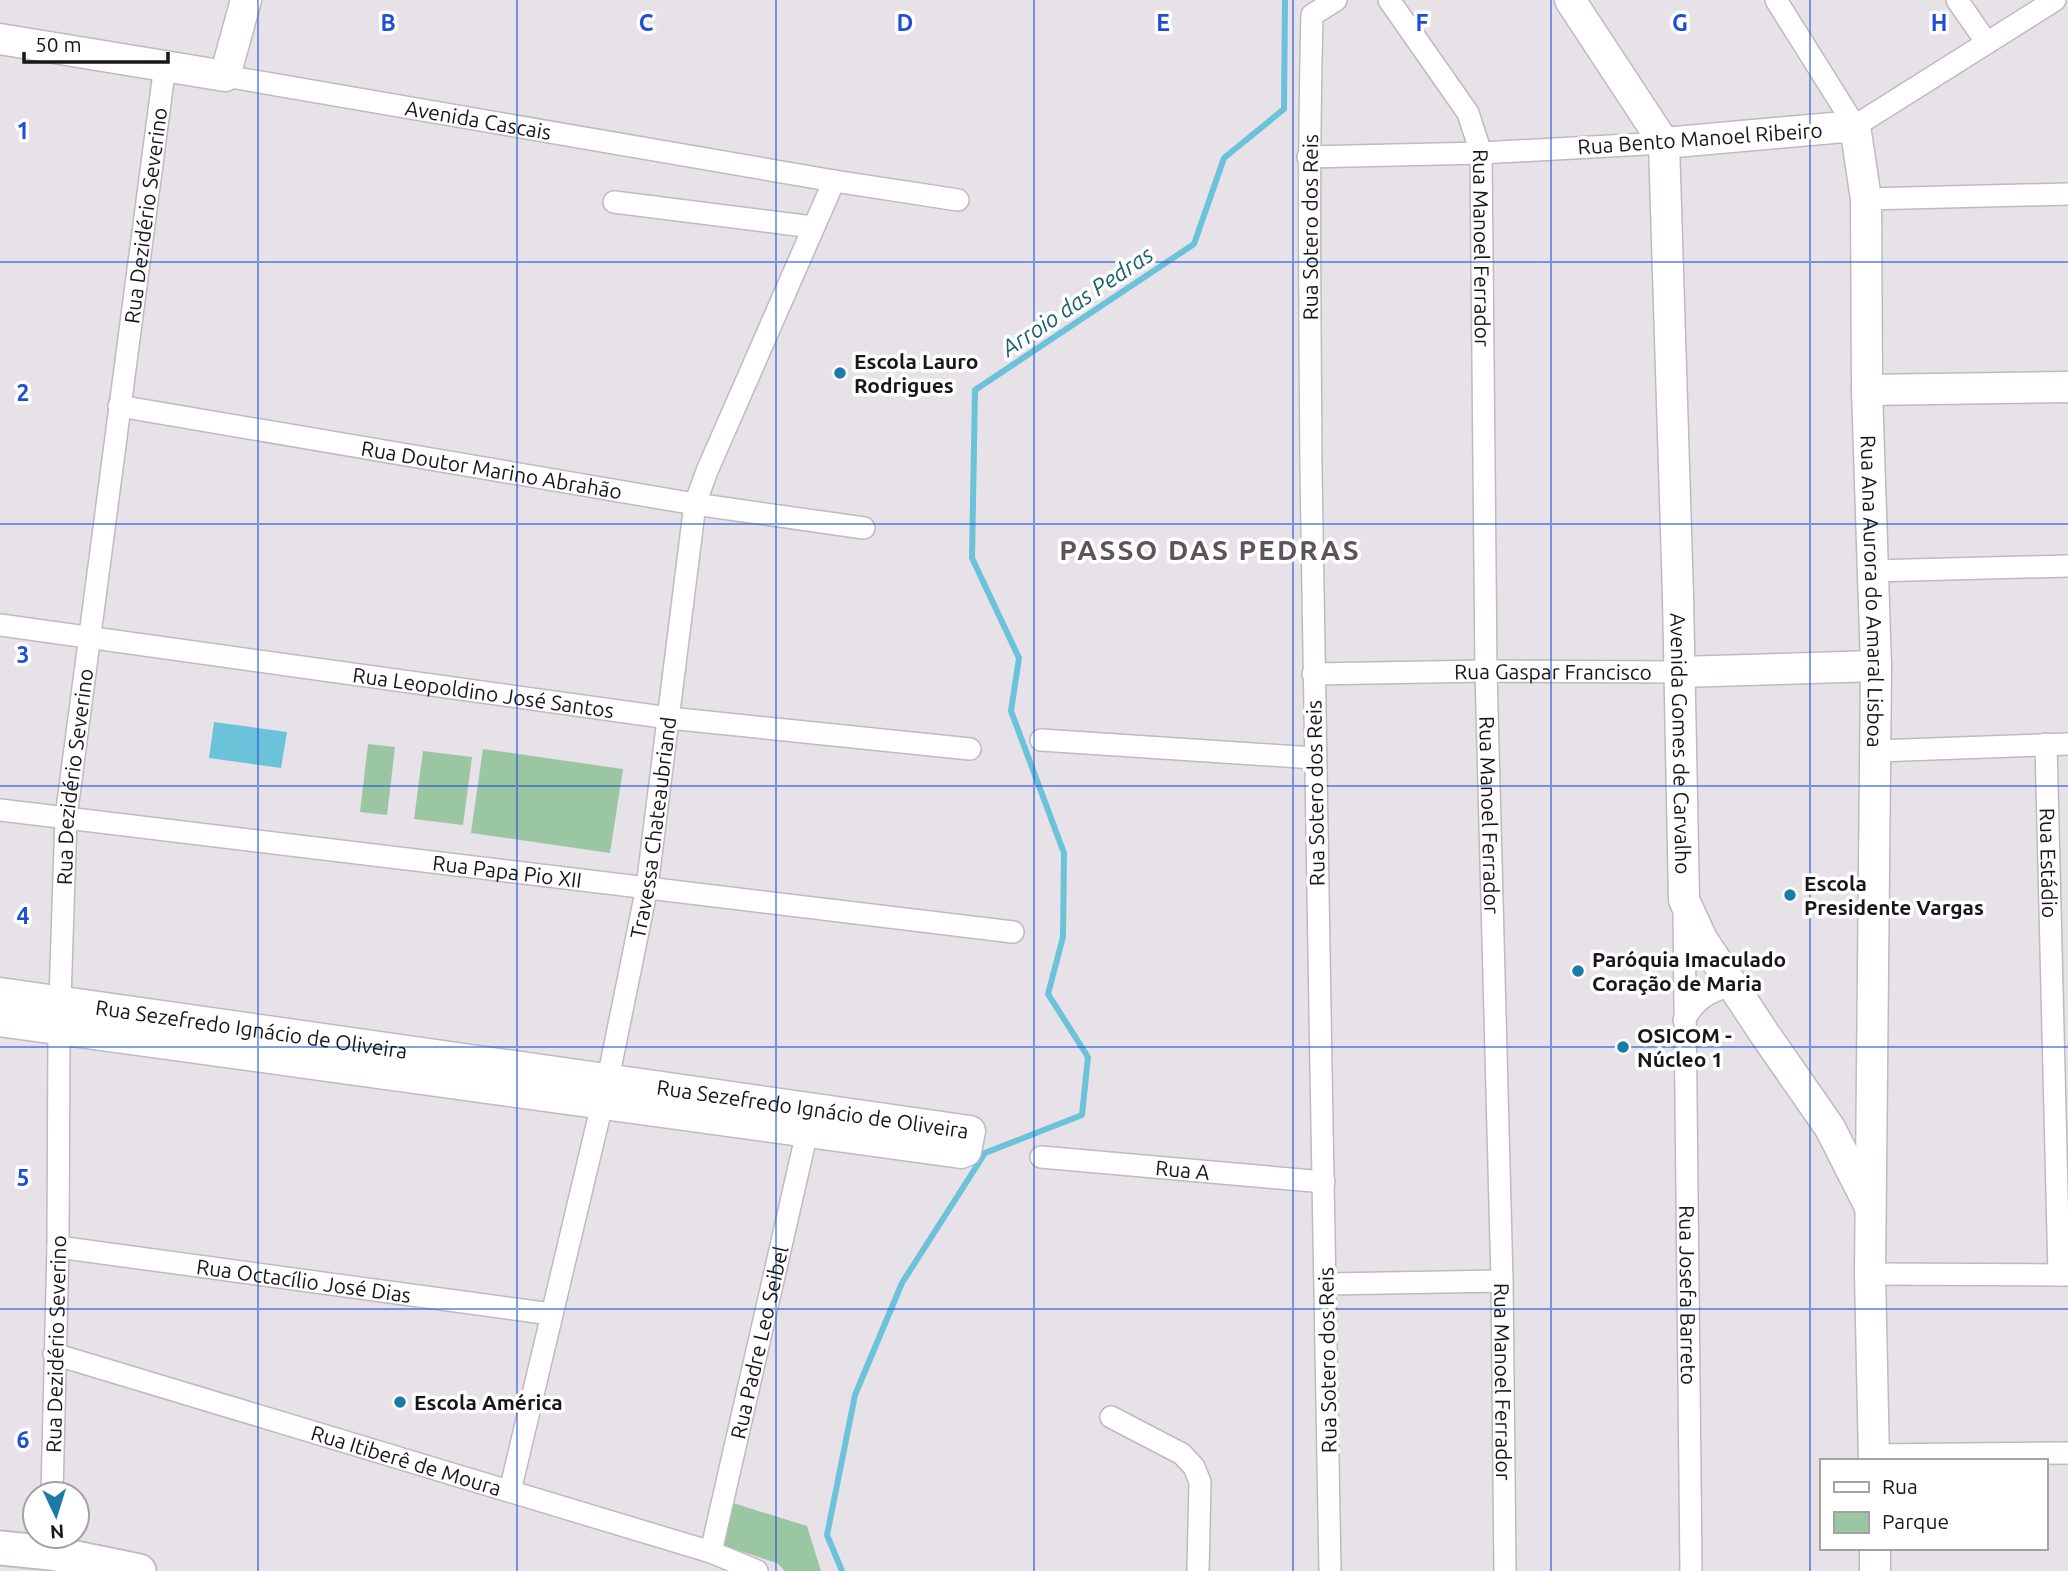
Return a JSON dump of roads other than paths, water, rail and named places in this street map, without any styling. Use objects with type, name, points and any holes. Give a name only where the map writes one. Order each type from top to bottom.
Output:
[{"type":"main road","points":[[0,1548],[21,1546]]},
{"type":"main road","points":[[71,1550],[139,1571]]},
{"type":"street","points":[[225,76],[246,0]]},
{"type":"street","name":"Rua Sotero dos Reis","points":[[1330,1571],[1327,1284],[1314,758],[1308,157],[1312,15],[1336,0]]},
{"type":"street","name":"Rua Manoel Ferrador","points":[[1389,0],[1468,113],[1481,153],[1486,671],[1502,1281],[1505,1571]]},
{"type":"street","points":[[1570,0],[1664,143]]},
{"type":"street","name":"Rua Ana Aurora do Amaral Lisboa","points":[[1776,0],[1856,126],[1866,199],[1867,390],[1877,751],[1871,1208]]},
{"type":"street","points":[[1957,0],[1987,43]]},
{"type":"street","name":"Rua Bento Manoel Ribeiro","points":[[1308,157],[1481,153],[1664,143],[1856,126],[2055,0]]},
{"type":"street","name":"Avenida Cascais","points":[[0,39],[958,200]]},
{"type":"street","name":"Rua Dezidério Severino","points":[[52,1480],[66,817],[165,65]]},
{"type":"street","name":"Avenida Gomes de Carvalho","points":[[1664,143],[1684,900],[1702,939],[1830,1128],[1871,1208],[1874,1458]]},
{"type":"street","name":"Travessa Chateaubriand","points":[[510,1491],[606,1090],[647,887],[695,504],[834,181]]},
{"type":"street","points":[[1866,199],[2068,194]]},
{"type":"street","points":[[614,202],[813,227]]},
{"type":"street","points":[[1867,390],[2068,387]]},
{"type":"street","name":"Rua Doutor Marino Abrahão","points":[[119,406],[695,504],[864,528]]},
{"type":"street","points":[[1872,571],[2068,566]]},
{"type":"street","name":"Rua Leopoldino José Santos","points":[[0,625],[669,718],[970,749]]},
{"type":"street","name":"Rua Gaspar Francisco","points":[[1313,674],[1680,672],[1876,666]]},
{"type":"street","points":[[1041,740],[1314,758]]},
{"type":"street","name":"Rua Estádio","points":[[2046,744],[2061,1104],[2063,1275]]},
{"type":"street","points":[[1877,751],[2068,744]]},
{"type":"street","name":"Rua Papa Pio XII","points":[[0,810],[1013,932]]},
{"type":"street","name":"Rua Josefa Barreto","points":[[1684,900],[1691,1571]]},
{"type":"street","points":[[1684,1020],[1690,1010],[1707,994],[1733,986]]},
{"type":"street","name":"Rua Sezefredo Ignácio de Oliveira","points":[[0,993],[60,1014],[606,1090],[970,1131],[971,1136],[966,1150],[961,1153],[807,1132],[606,1090]]},
{"type":"street","name":"Rua Sezefredo Ignácio de Oliveira","points":[[0,1021],[60,1014]]},
{"type":"street","name":"Rua Padre Leo Seibel","points":[[711,1552],[807,1132]]},
{"type":"street","name":"Rua A","points":[[1041,1157],[1324,1182]]},
{"type":"street","name":"Rua Octacílio José Dias","points":[[58,1247],[551,1314]]},
{"type":"street","points":[[1870,1274],[2063,1275]]},
{"type":"street","points":[[1327,1284],[1502,1281]]},
{"type":"street","name":"Rua Itiberê de Moura","points":[[54,1354],[711,1552],[757,1571]]},
{"type":"street","points":[[1111,1418],[1182,1454],[1194,1467],[1200,1482],[1198,1571]]},
{"type":"street","points":[[1874,1458],[2068,1452]]},
{"type":"street","points":[[1875,1550],[1875,1571]]},
{"type":"water","points":[[214,722],[287,732],[281,768],[209,758]]},
{"type":"waterway","name":"Arroio das Pedras","points":[[842,1571],[827,1535],[855,1395],[902,1283],[985,1153],[1082,1115],[1088,1057],[1048,994],[1063,937],[1064,853],[1011,711],[1019,658],[972,558],[975,390],[1194,244],[1224,158],[1284,109],[1285,0]]},
{"type":"place","name":"Escola Lauro Rodrigues","points":[[840,373]]},
{"type":"place","name":"Escola Presidente Vargas","points":[[1790,895]]},
{"type":"place","name":"Paróquia Imaculado Coração de Maria","points":[[1578,971]]},
{"type":"place","name":"OSICOM - Núcleo 1","points":[[1623,1047]]},
{"type":"place","name":"Escola América","points":[[400,1402]]},
{"type":"district","name":"PASSO DAS PEDRAS","points":[[1210,549]]}]
